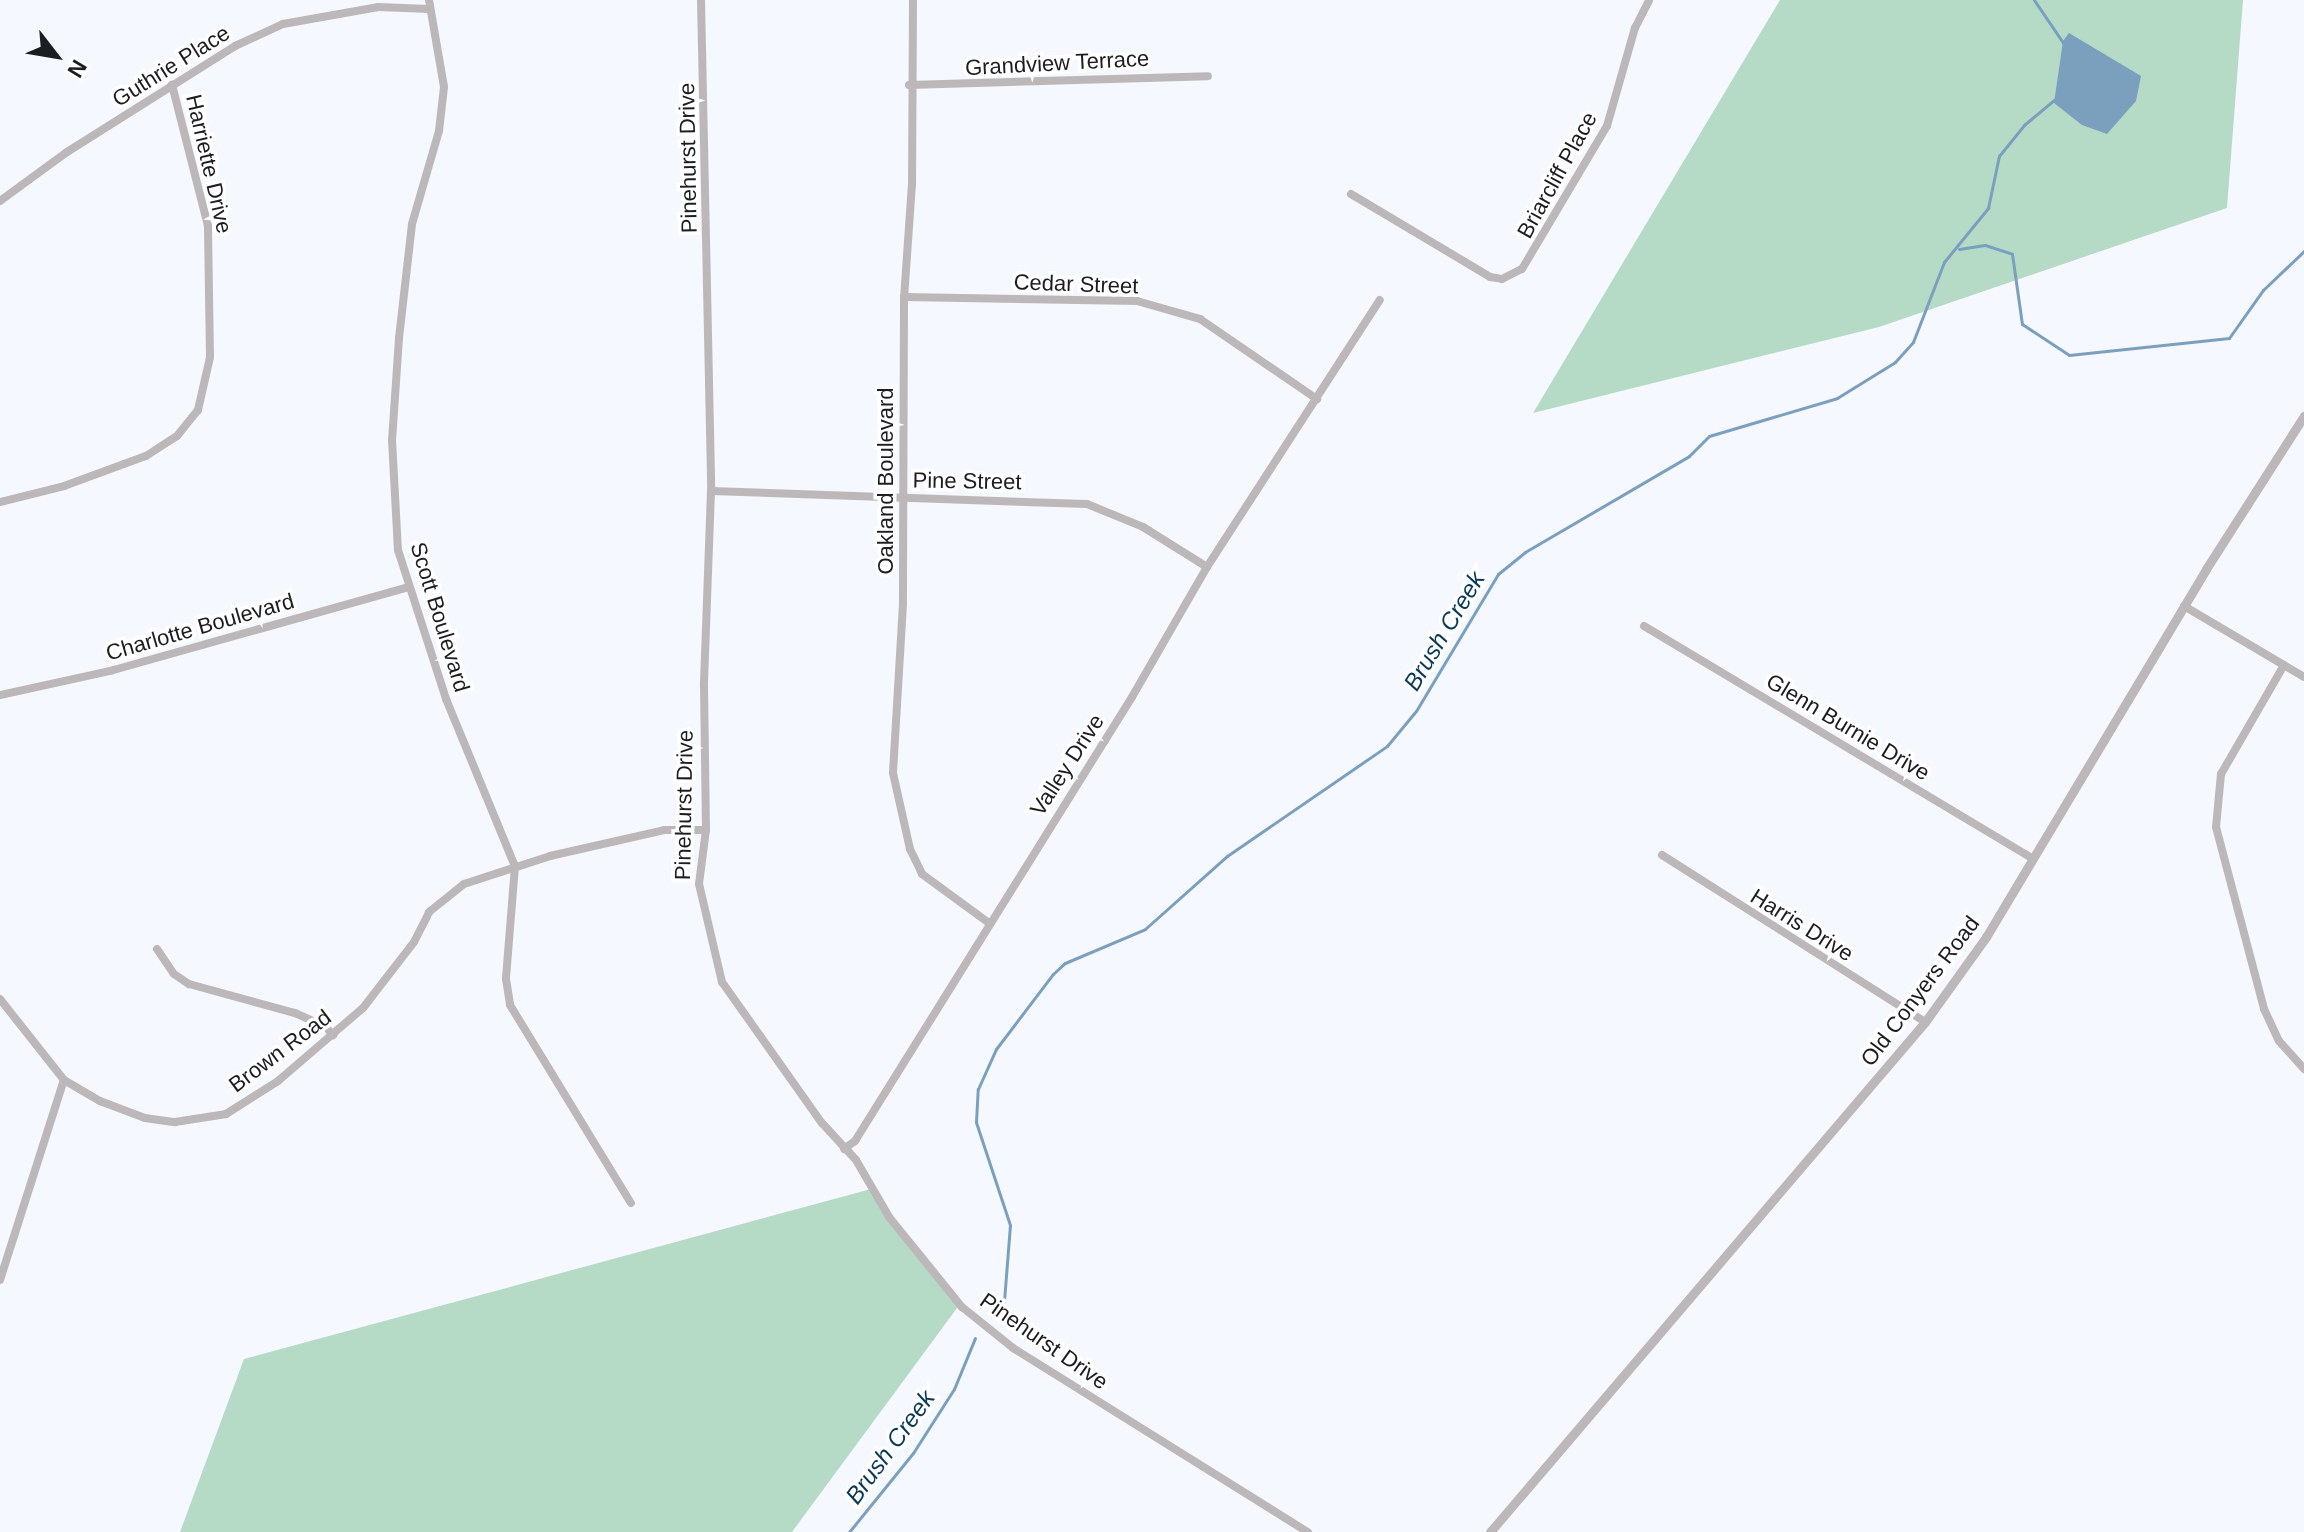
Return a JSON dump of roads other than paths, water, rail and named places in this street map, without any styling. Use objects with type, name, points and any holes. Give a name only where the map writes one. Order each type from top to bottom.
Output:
[{"type":"street","name":"Pinehurst Drive","points":[[701,0],[711,491],[704,686],[706,830],[699,884],[722,982],[844,1149],[889,1217],[962,1307],[1013,1348],[1308,1532]]},
{"type":"street","name":"Oakland Boulevard","points":[[913,0],[909,85],[912,184],[904,297],[905,498],[892,745],[899,808],[922,874],[989,923]]},
{"type":"street","name":"Briarcliff Place","points":[[1351,194],[1490,277],[1502,279],[1522,269],[1607,126],[1635,28],[1649,0]]},
{"type":"street","name":"Guthrie Place","points":[[0,201],[172,85],[235,46],[283,24],[378,7],[429,5]]},
{"type":"street","name":"Scott Boulevard","points":[[429,5],[444,87],[439,131],[412,224],[392,440],[393,512],[408,587],[446,699],[515,866],[506,979],[510,1005],[631,1203]]},
{"type":"street","name":"Grandview Terrace","points":[[909,85],[1208,76]]},
{"type":"street","name":"Harriette Drive","points":[[0,502],[64,486],[146,456],[177,436],[198,410],[210,357],[208,226],[172,85]]},
{"type":"street","name":"Cedar Street","points":[[904,297],[1137,301],[1200,319],[1317,399]]},
{"type":"street","name":"Valley Drive","points":[[844,1149],[855,1141],[1132,697],[1207,567],[1380,300]]},
{"type":"street","name":"Old Conyers Road","points":[[1490,1532],[1527,1482],[1925,1022],[1986,937],[2184,606],[2304,416]]},
{"type":"street","name":"Pine Street","points":[[711,491],[1102,506],[1207,567]]},
{"type":"street","name":"Charlotte Boulevard","points":[[0,695],[110,671],[408,587]]},
{"type":"street","points":[[2184,606],[2304,677]]},
{"type":"street","name":"Glenn Burnie Drive","points":[[1644,626],[2033,859]]},
{"type":"street","points":[[2284,665],[2221,774],[2216,827],[2228,882],[2264,1009],[2279,1041],[2304,1069]]},
{"type":"street","name":"Brown Road","points":[[0,999],[64,1080],[145,1118],[198,1120],[246,1102],[333,1035],[363,1008],[414,942],[429,912],[464,884],[515,866],[664,830],[706,830]]},
{"type":"street","name":"Harris Drive","points":[[1662,855],[1925,1022]]},
{"type":"street","points":[[157,949],[174,974],[189,984],[295,1013],[326,1027],[333,1035]]},
{"type":"street","points":[[0,1280],[64,1080]]},
{"type":"water","points":[[2069,33],[2141,76],[2136,101],[2107,134],[2082,125],[2054,103],[2063,41]]},
{"type":"waterway","name":"Brush Creek","points":[[2034,0],[2064,44]]},
{"type":"waterway","name":"Brush Creek","points":[[992,1316],[1004,1301],[1010,1225],[976,1122],[978,1089],[996,1049],[1053,974],[1065,963],[1145,929],[1227,856],[1387,746],[1416,711],[1498,574],[1525,552],[1689,456],[1709,436],[1837,398],[1895,362],[1913,342],[1944,262],[1988,208],[1999,156],[2024,125],[2055,99]]},
{"type":"waterway","points":[[1959,249],[1985,245],[2012,254],[2022,324],[2069,355],[2229,338],[2263,290],[2304,251]]},
{"type":"waterway","name":"Brush Creek","points":[[849,1532],[913,1453],[954,1389],[975,1338]]}]
